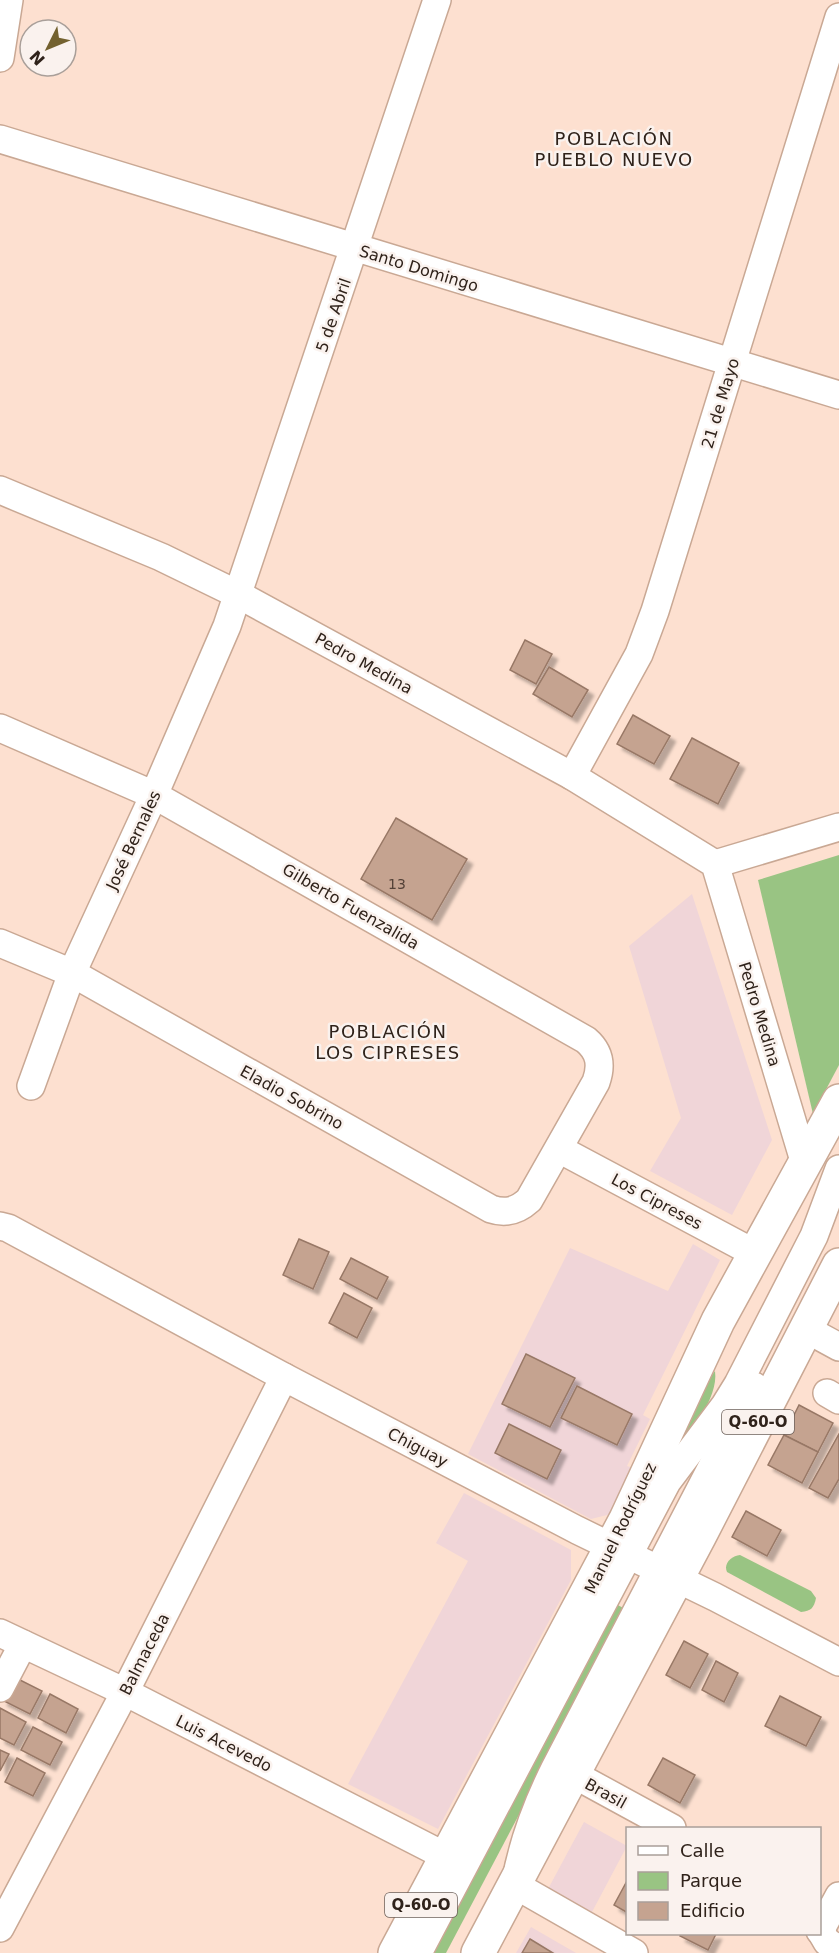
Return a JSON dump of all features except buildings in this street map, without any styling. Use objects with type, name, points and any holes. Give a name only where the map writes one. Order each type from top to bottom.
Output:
[{"type":"main road","name":"Manuel Rodríguez","points":[[395,1953],[620,1552],[713,1331],[839,1101]]},
{"type":"main road","name":"Q-60-O","points":[[478,1953],[573,1774],[668,1574],[806,1329],[839,1265]]},
{"type":"street","points":[[0,58],[9,0]]},
{"type":"street","name":"5 de Abril","points":[[238,595],[356,248],[437,0]]},
{"type":"street","name":"21 de Mayo","points":[[572,776],[639,654],[655,611],[839,17]]},
{"type":"street","name":"Santo Domingo","points":[[0,139],[839,395]]},
{"type":"street","name":"Pedro Medina","points":[[0,490],[151,553],[238,595],[572,776],[715,864],[805,1164]]},
{"type":"street","name":"José Bernales","points":[[32,1086],[72,973],[154,795],[227,626],[238,595]]},
{"type":"street","name":"Gilberto Fuenzalida","points":[[0,728],[154,795],[586,1040],[597,1052],[599,1071],[596,1082],[559,1149]]},
{"type":"street","points":[[715,864],[839,827]]},
{"type":"street","name":"Eladio Sobrino","points":[[0,943],[72,973],[491,1209],[507,1212],[522,1206],[534,1193],[559,1149]]},
{"type":"street","name":"Los Cipreses","points":[[559,1149],[756,1254]]},
{"type":"street","points":[[418,1953],[620,1552],[738,1384],[814,1236],[839,1169]]},
{"type":"street","points":[[634,1953],[515,1885],[520,1855],[540,1798],[668,1574],[839,1214]]},
{"type":"street","name":"Chiguay","points":[[0,1226],[8,1228],[284,1377],[620,1552],[668,1574],[839,1662]]},
{"type":"street","points":[[806,1329],[839,1347]]},
{"type":"street","name":"Balmaceda","points":[[0,1928],[125,1692],[284,1377]]},
{"type":"street","points":[[0,1688],[12,1639]]},
{"type":"street","name":"Luis Acevedo","points":[[12,1639],[125,1692],[447,1857]]},
{"type":"street","name":"Brasil","points":[[573,1774],[670,1827]]},
{"type":"street","points":[[826,1937],[839,1896]]},
{"type":"shaded area","points":[[692,894],[772,1140],[732,1215],[650,1171],[681,1118],[629,946]]},
{"type":"shaded area","points":[[693,1244],[720,1260],[643,1415],[650,1419],[627,1466],[636,1469],[611,1514],[591,1519],[468,1454],[570,1248],[668,1291]]},
{"type":"shaded area","points":[[464,1493],[571,1550],[571,1580],[438,1829],[348,1784],[468,1561],[436,1543]]},
{"type":"shaded area","points":[[584,1822],[626,1845],[592,1912],[548,1889]]},
{"type":"shaded area","points":[[531,1927],[576,1953],[516,1953]]},
{"type":"green space","points":[[839,855],[839,1065],[813,1114],[758,880]]},
{"type":"green space","points":[[715,1371],[715,1382],[707,1404],[673,1457],[706,1383]]},
{"type":"green space","points":[[740,1555],[811,1591],[816,1598],[813,1607],[801,1612],[727,1572],[726,1566],[729,1560]]},
{"type":"green space","points":[[614,1603],[627,1610],[446,1953],[427,1953]]},
{"type":"district","name":"POBLACIÓN PUEBLO NUEVO","points":[[614,149]]},
{"type":"district","name":"POBLACIÓN LOS CIPRESES","points":[[388,1042]]}]
